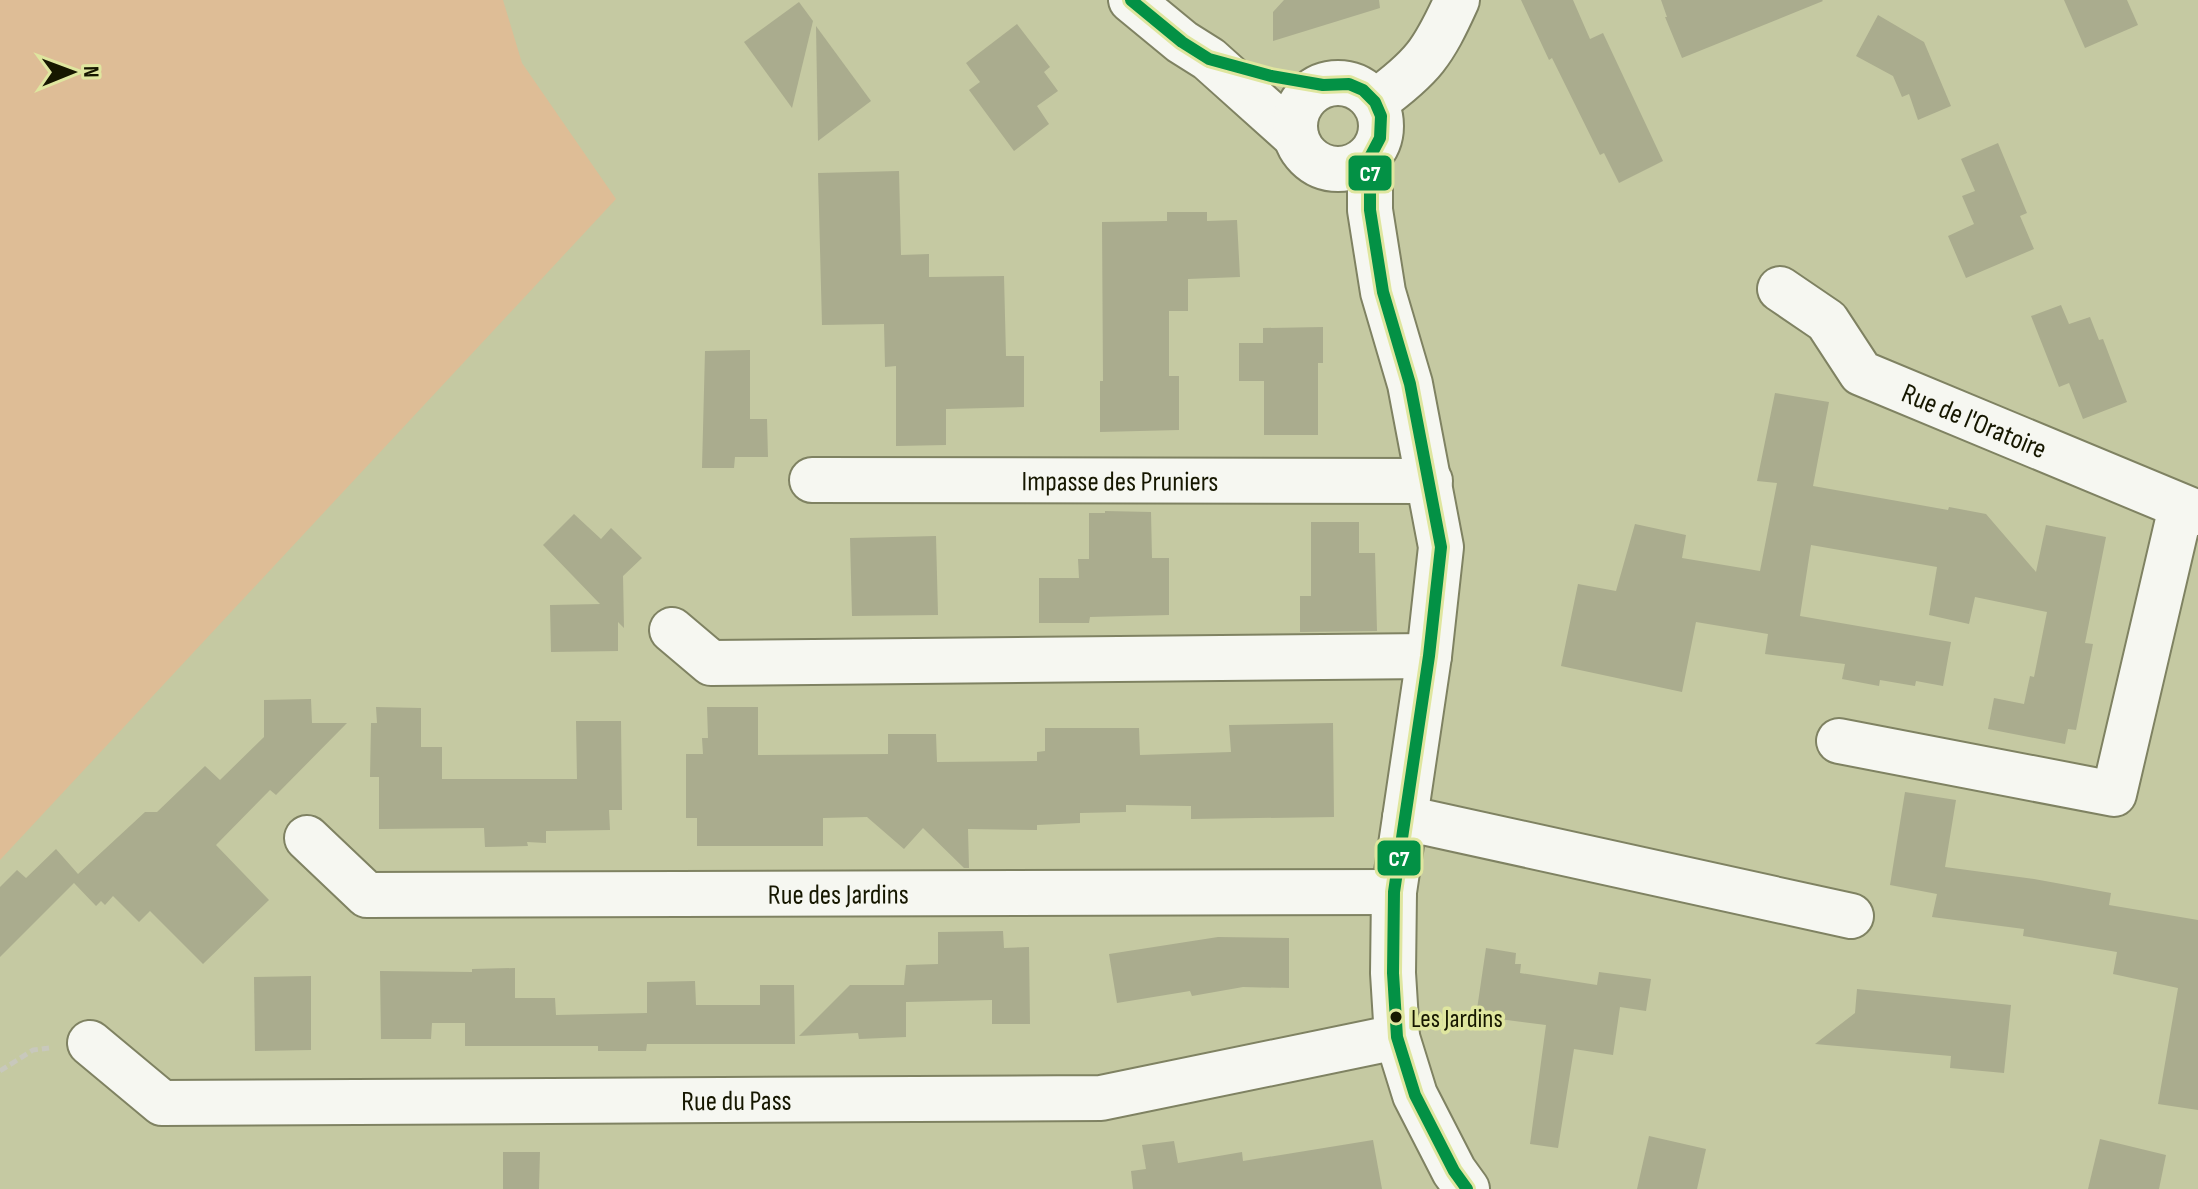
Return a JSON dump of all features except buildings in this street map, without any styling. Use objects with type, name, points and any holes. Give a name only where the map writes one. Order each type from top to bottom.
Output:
[{"type":"street","points":[[1131,0],[1182,42],[1209,59],[1331,170],[1344,170],[1370,157],[1380,138],[1381,116],[1375,102],[1363,90],[1349,84],[1323,85],[1271,76],[1209,59]]},
{"type":"street","points":[[1375,102],[1410,76],[1431,53],[1457,0]]},
{"type":"street","points":[[1323,85],[1310,93],[1297,112],[1307,151],[1346,215],[1383,292]]},
{"type":"street","points":[[1370,157],[1370,210],[1383,292],[1410,384],[1441,547],[1429,656],[1394,892],[1393,973],[1397,1037],[1415,1095],[1454,1171],[1467,1189]]},
{"type":"street","name":"Rue de l'Oratoire","points":[[1780,289],[1827,321],[1861,373],[2190,510]]},
{"type":"street","name":"Impasse des Pruniers","points":[[812,480],[1430,481]]},
{"type":"street","points":[[1839,741],[2114,794],[2190,510]]},
{"type":"street","points":[[672,630],[711,663],[1429,656]]},
{"type":"street","points":[[1405,818],[1851,916]]},
{"type":"street","name":"Rue des Jardins","points":[[307,838],[367,895],[1394,892]]},
{"type":"street","name":"Rue du Pass","points":[[90,1043],[162,1103],[226,1103],[1101,1098],[1397,1037]]},
{"type":"path","points":[[0,1071],[33,1050],[90,1043]]},
{"type":"shaded area","points":[[0,0],[503,0],[522,63],[616,199],[0,860]]},
{"type":"transit line","name":"C7","points":[[1131,0],[1182,42],[1209,59],[1271,76],[1323,85],[1349,84],[1363,90],[1375,102],[1381,116],[1380,138],[1370,157],[1370,210],[1383,292],[1410,384],[1441,547],[1429,656],[1394,892],[1393,973],[1397,1037],[1415,1095],[1454,1171],[1467,1189]]},
{"type":"place","name":"Les Jardins","points":[[1396,1017]]}]
